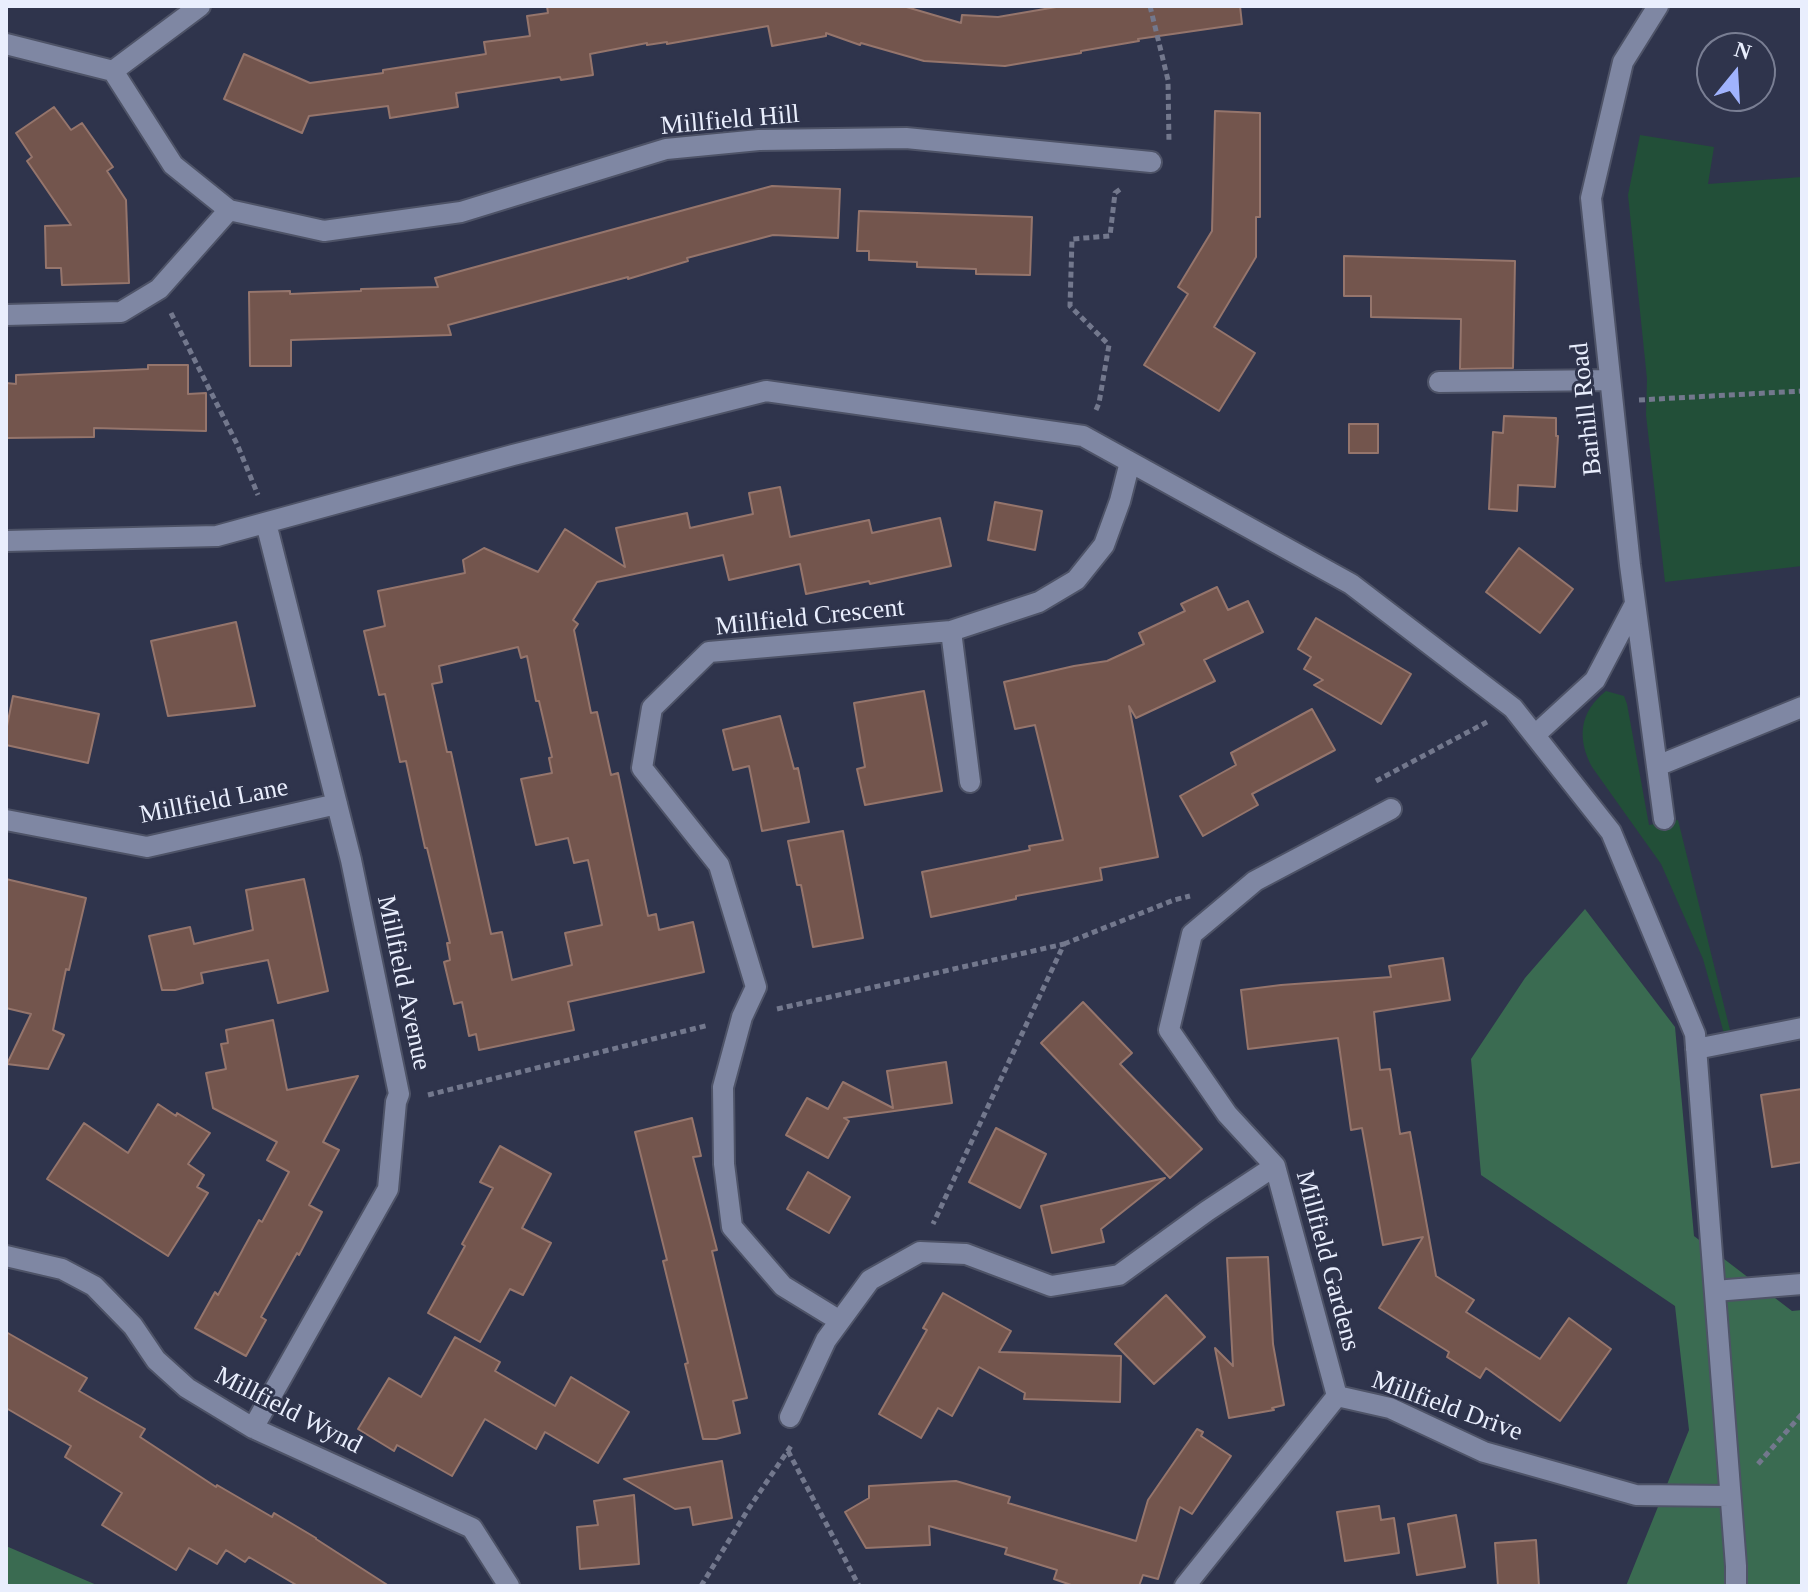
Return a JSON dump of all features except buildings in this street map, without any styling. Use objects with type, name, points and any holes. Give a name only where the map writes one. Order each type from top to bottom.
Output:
[{"type":"street","points":[[6,44],[113,71],[200,6]]},
{"type":"street","name":"Barhill Road","points":[[1658,6],[1623,62],[1591,198],[1635,604],[1664,819]]},
{"type":"street","name":"Millfield Hill","points":[[113,71],[173,165],[229,210],[324,231],[461,212],[666,149],[759,140],[906,138],[1151,162]]},
{"type":"street","points":[[6,315],[121,312],[159,289],[229,210]]},
{"type":"street","points":[[1439,382],[1610,380]]},
{"type":"street","points":[[6,541],[217,536],[513,455],[766,391],[1083,436],[1351,584],[1513,708],[1611,832],[1695,1034],[1736,1586]]},
{"type":"street","name":"Millfield Crescent","points":[[840,1321],[783,1286],[732,1227],[724,1164],[723,1087],[742,1017],[756,987],[719,865],[642,768],[652,708],[709,652],[951,631],[1039,602],[1076,580],[1104,545],[1130,462]]},
{"type":"street","name":"Millfield Avenue","points":[[253,1428],[388,1189],[399,1094],[351,860],[266,523]]},
{"type":"street","points":[[1535,735],[1595,680],[1635,604]]},
{"type":"street","points":[[951,631],[970,782]]},
{"type":"street","points":[[1657,766],[1802,707]]},
{"type":"street","name":"Millfield Lane","points":[[6,820],[147,847],[337,804]]},
{"type":"street","name":"Millfield Gardens","points":[[1337,1396],[1275,1166],[1227,1114],[1169,1030],[1192,934],[1255,881],[1391,809]]},
{"type":"street","points":[[1696,1049],[1802,1028]]},
{"type":"street","points":[[790,1417],[826,1340],[870,1280],[920,1252],[966,1254],[1051,1286],[1119,1275],[1275,1166]]},
{"type":"street","name":"Millfield Wynd","points":[[6,1256],[62,1269],[94,1286],[133,1326],[156,1360],[187,1388],[253,1428],[472,1528],[509,1586]]},
{"type":"street","points":[[1715,1291],[1802,1284]]},
{"type":"street","name":"Millfield Drive","points":[[1185,1586],[1337,1396],[1390,1408],[1484,1452],[1636,1495],[1730,1496]]},
{"type":"path","points":[[1083,436],[1099,403],[1109,345],[1070,306],[1072,239],[1110,236],[1115,193],[1151,162],[1170,159],[1168,80],[1150,6]]},
{"type":"path","points":[[159,289],[237,444],[266,523]]},
{"type":"path","points":[[1613,402],[1802,391]]},
{"type":"path","points":[[1391,809],[1374,782],[1513,708]]},
{"type":"path","points":[[396,1102],[742,1017],[1064,944],[1174,900],[1201,894]]},
{"type":"path","points":[[920,1252],[1064,944]]},
{"type":"path","points":[[1730,1496],[1802,1414]]},
{"type":"path","points":[[701,1586],[793,1442]]},
{"type":"path","points":[[788,1451],[859,1586]]},
{"type":"green space","points":[[1640,135],[1714,147],[1708,184],[1802,177],[1802,566],[1665,582],[1646,415],[1647,379],[1628,195]]},
{"type":"green space","points":[[1606,691],[1624,696],[1627,704],[1649,825],[1678,820],[1731,1034],[1725,1037],[1703,959],[1661,864],[1587,757],[1583,726],[1590,708]]},
{"type":"green space","points":[[1585,909],[1675,1027],[1694,1236],[1792,1311],[1802,1310],[1802,1586],[1626,1586],[1689,1430],[1675,1306],[1481,1175],[1471,1059],[1525,978]]},
{"type":"green space","points":[[6,1546],[99,1586],[6,1586]]}]
